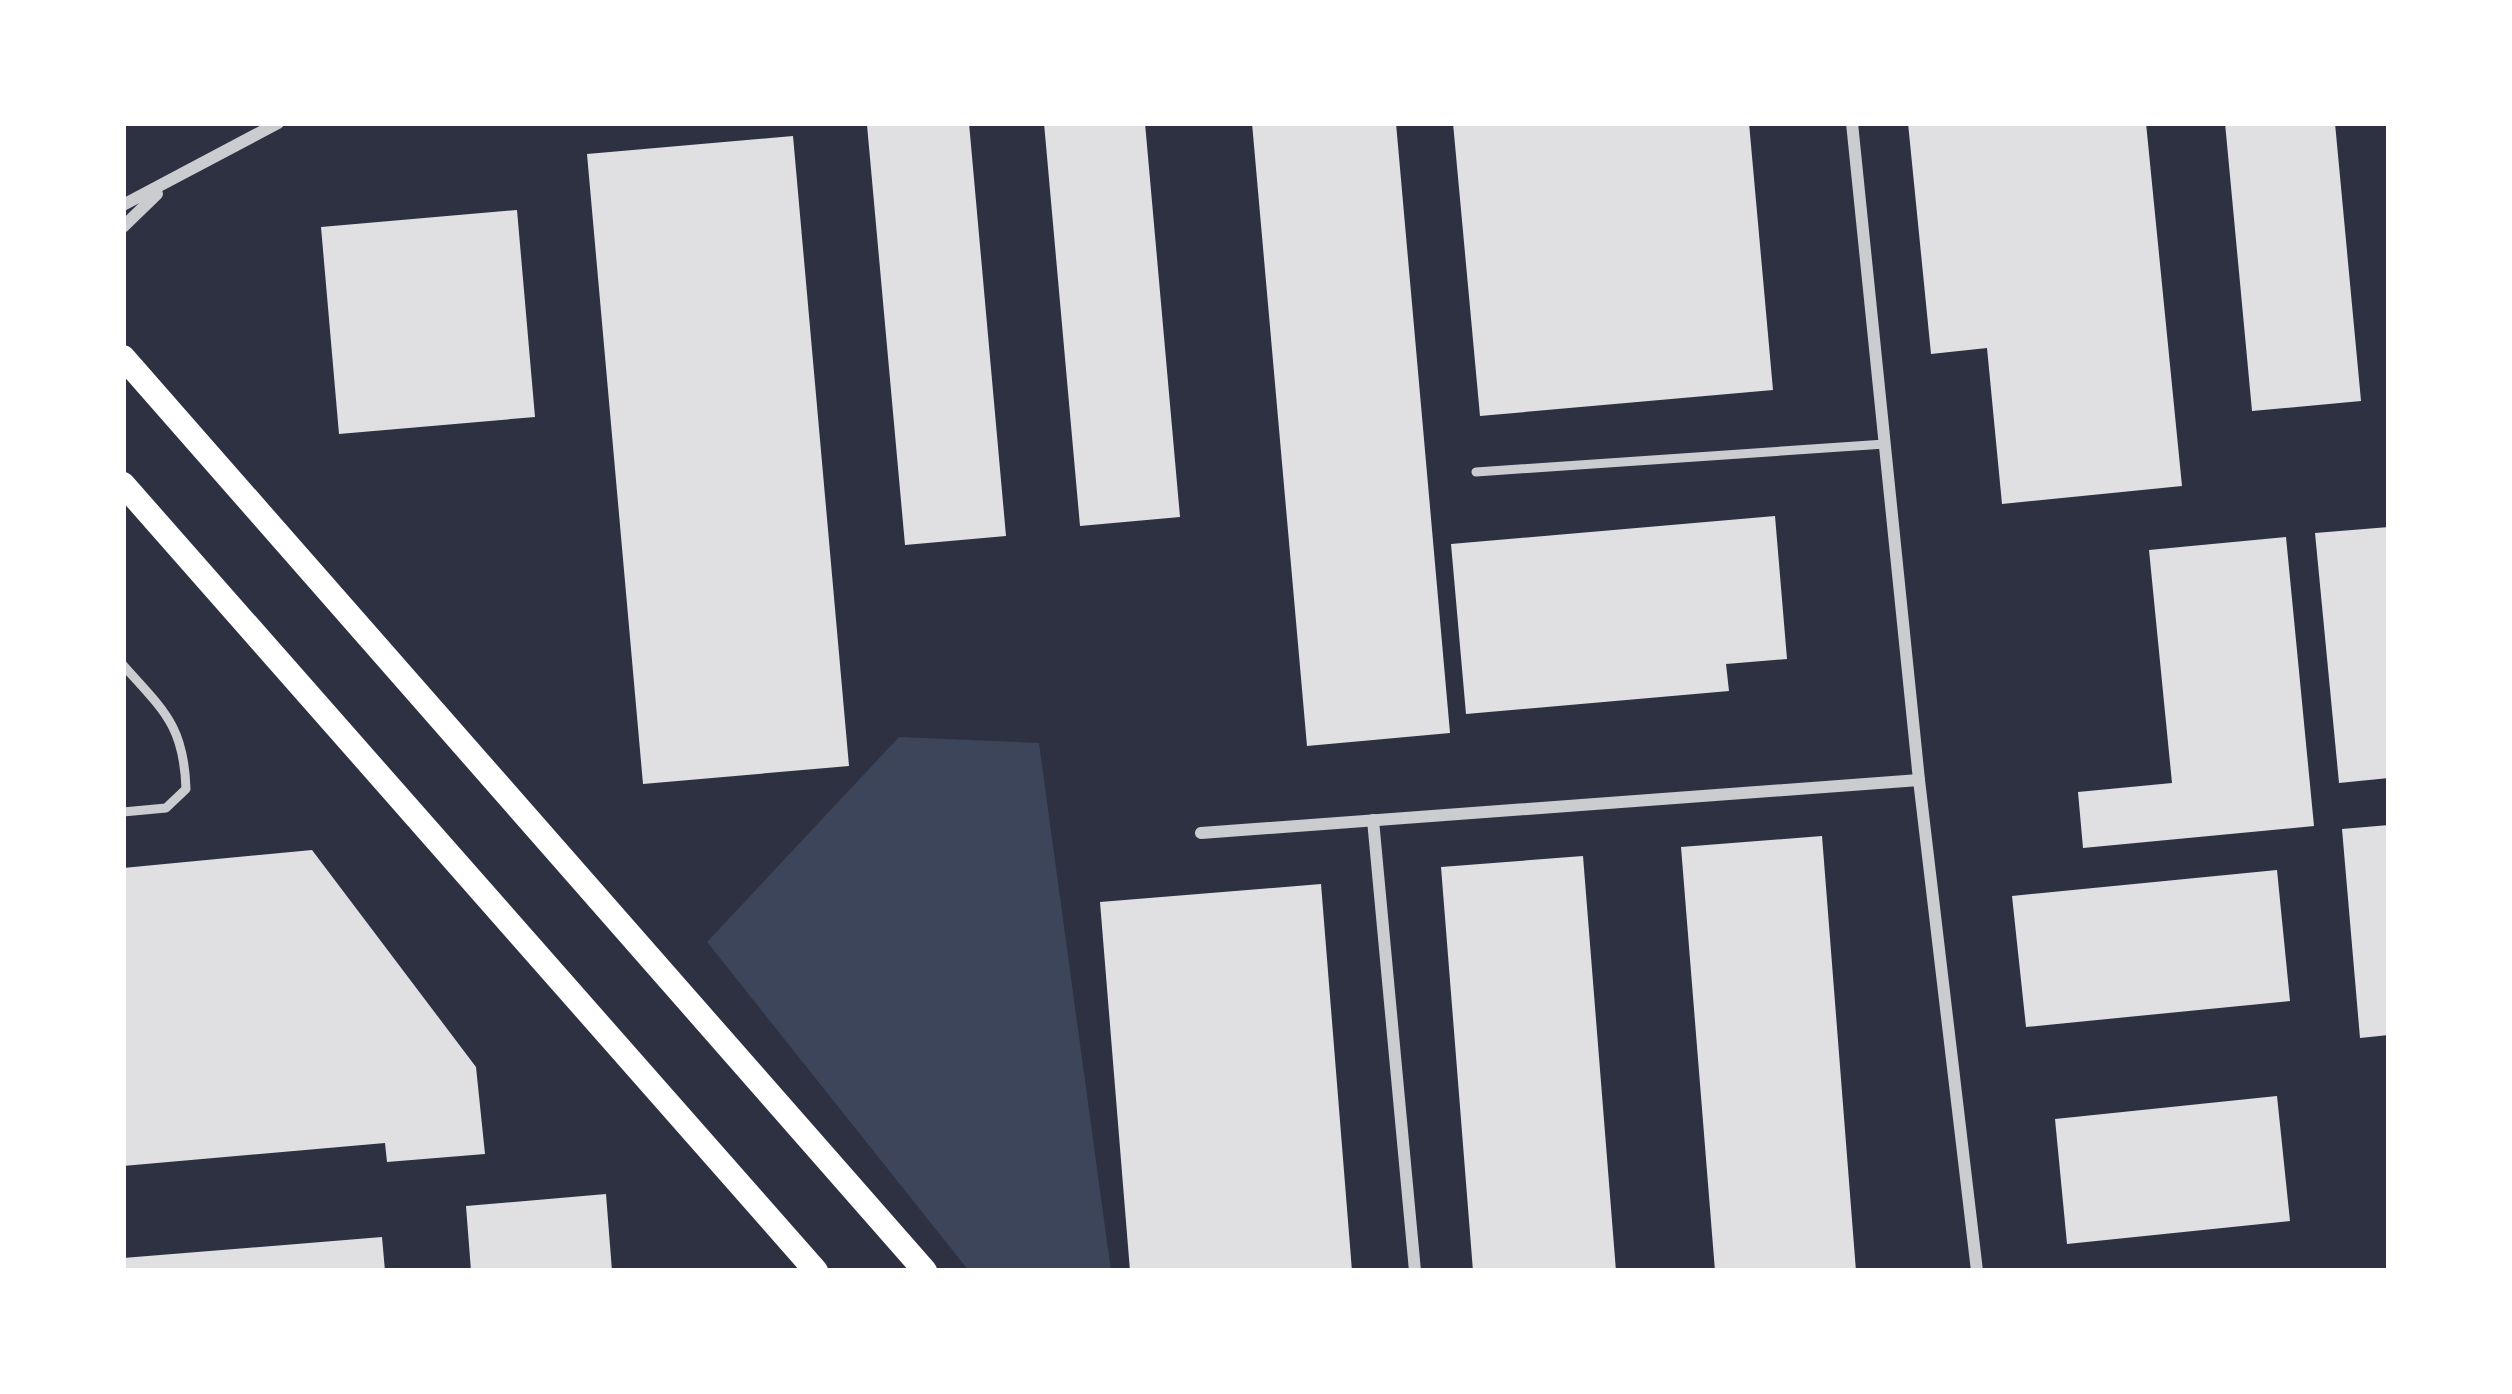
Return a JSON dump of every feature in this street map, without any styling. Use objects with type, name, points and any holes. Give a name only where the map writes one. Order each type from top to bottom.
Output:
[{"type":"main road","points":[[123,357],[925,1271]]},
{"type":"main road","points":[[123,484],[816,1271]]},
{"type":"street","points":[[123,205],[278,123]]},
{"type":"street","points":[[1852,123],[1919,780],[1977,1271]]},
{"type":"street","points":[[123,226],[168,184]]},
{"type":"street","points":[[1202,833],[1919,780]]},
{"type":"street","points":[[1372,820],[1415,1271]]},
{"type":"lane","points":[[1476,472],[1885,443]]},
{"type":"lane","points":[[123,664],[175,724],[186,789],[166,808],[123,812]]},
{"type":"shaded area","points":[[899,737],[1039,743],[1111,1271],[969,1271],[707,942]]},
{"type":"building","points":[[969,123],[1006,536],[905,545],[867,125]]},
{"type":"building","points":[[1044,123],[1145,123],[1180,517],[1080,526]]},
{"type":"building","points":[[1252,123],[1396,123],[1450,733],[1307,746]]},
{"type":"building","points":[[1453,123],[1749,123],[1773,390],[1480,416]]},
{"type":"building","points":[[1908,123],[2146,123],[2182,486],[2002,504],[1987,348],[1931,354]]},
{"type":"building","points":[[2225,123],[2335,123],[2361,401],[2252,411]]},
{"type":"building","points":[[793,136],[849,766],[643,784],[587,154]]},
{"type":"building","points":[[517,210],[535,417],[339,434],[321,227]]},
{"type":"building","points":[[1775,516],[1787,659],[1726,664],[1729,691],[1466,714],[1451,544]]},
{"type":"building","points":[[2389,527],[2389,778],[2339,783],[2315,533]]},
{"type":"building","points":[[2286,537],[2314,826],[2083,848],[2078,792],[2172,783],[2149,550]]},
{"type":"building","points":[[2389,825],[2389,1035],[2360,1038],[2342,829]]},
{"type":"building","points":[[1822,836],[1856,1271],[1715,1271],[1681,847]]},
{"type":"building","points":[[312,850],[476,1067],[485,1154],[387,1162],[385,1143],[123,1166],[123,868]]},
{"type":"building","points":[[1583,856],[1616,1271],[1473,1271],[1441,867]]},
{"type":"building","points":[[2277,870],[2290,1001],[2026,1027],[2012,896]]},
{"type":"building","points":[[1321,884],[1352,1271],[1130,1271],[1100,902]]},
{"type":"building","points":[[2277,1096],[2290,1221],[2067,1244],[2055,1119]]},
{"type":"building","points":[[606,1194],[612,1271],[471,1271],[466,1206]]},
{"type":"building","points":[[382,1237],[385,1271],[123,1271],[123,1258]]}]
